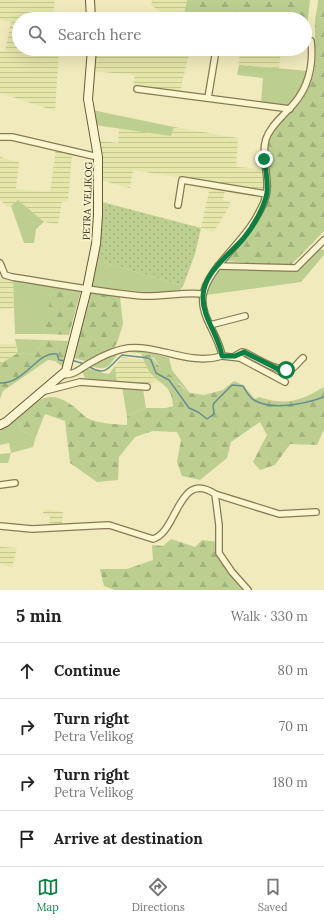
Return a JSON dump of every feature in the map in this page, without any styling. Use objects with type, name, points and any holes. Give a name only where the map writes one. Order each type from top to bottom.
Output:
[{"type":"street","points":[[90,0],[91,12]]},
{"type":"street","points":[[222,356],[221,348],[205,313],[203,294],[209,277],[249,231],[263,204],[266,194],[265,144],[271,130],[290,109],[304,90],[310,76],[313,60],[312,50]]},
{"type":"street","name":"PETRA VELIKOG","points":[[0,425],[6,422],[63,374],[69,360],[87,289],[98,230],[98,156],[88,99],[91,56]]},
{"type":"street","points":[[208,98],[215,56]]},
{"type":"street","points":[[137,89],[290,109]]},
{"type":"street","points":[[0,137],[12,137],[98,156]]},
{"type":"street","points":[[178,205],[182,180],[266,194]]},
{"type":"street","points":[[218,266],[277,269],[296,268],[324,240]]},
{"type":"street","points":[[0,263],[6,275],[12,278],[143,296],[166,296],[185,293],[203,294]]},
{"type":"street","points":[[210,325],[245,316]]},
{"type":"street","name":"PETRA VELIKOG","points":[[63,374],[75,373],[86,365],[110,353],[128,348],[157,350],[173,355],[197,359],[235,356],[244,352],[278,369],[286,370],[293,368],[303,358]]},
{"type":"street","points":[[235,356],[247,361],[284,382]]},
{"type":"street","points":[[41,392],[80,382],[147,387]]},
{"type":"street","points":[[0,485],[15,483]]},
{"type":"street","points":[[0,526],[39,528],[109,525],[153,539],[158,538],[165,530],[180,502],[196,488],[206,488],[215,494],[279,514],[316,512]]},
{"type":"street","points":[[215,494],[219,525],[219,552],[232,572],[248,590]]},
{"type":"green space","points":[[0,0],[55,0],[53,12],[12,12],[12,56],[59,56],[55,111],[0,93],[0,51],[5,51],[11,22],[0,20]]},
{"type":"green space","points":[[152,0],[187,0],[184,12],[162,12],[151,5]]},
{"type":"green space","points":[[187,0],[310,0],[309,12],[184,12]]},
{"type":"green space","points":[[318,0],[324,0],[324,231],[292,264],[269,265],[228,261],[229,257],[251,233],[257,224],[266,204],[270,182],[268,150],[270,140],[279,125],[300,102],[314,74],[316,58],[315,24]]},
{"type":"green space","points":[[93,56],[188,56],[180,91],[133,86],[135,75],[92,71]]},
{"type":"green space","points":[[240,56],[280,56],[279,68],[239,65]]},
{"type":"green space","points":[[239,65],[308,71],[298,96],[286,106],[261,102],[263,78],[237,75]]},
{"type":"green space","points":[[92,110],[174,127],[171,136],[95,125]]},
{"type":"green space","points":[[174,127],[238,138],[236,167],[261,169],[264,191],[133,170],[130,188],[101,180],[97,140],[118,143],[119,128],[171,136]]},
{"type":"green space","points":[[56,149],[72,153],[68,202],[62,202],[58,224],[44,222],[18,200],[11,206],[7,207],[0,199],[0,157],[19,162],[16,189],[50,192]]},
{"type":"green space","points":[[210,187],[225,189],[223,200],[231,203],[214,232],[201,228]]},
{"type":"green space","points":[[18,200],[44,222],[36,229],[34,243],[24,243],[11,206]]},
{"type":"green space","points":[[102,202],[201,228],[195,254],[183,286],[96,260],[102,224]]},
{"type":"green space","points":[[319,249],[324,250],[324,255],[301,282],[206,295],[215,274],[221,270],[297,271]]},
{"type":"green space","points":[[96,260],[183,286],[180,290],[153,293],[91,286]]},
{"type":"green space","points":[[0,279],[13,279],[14,308],[0,310]]},
{"type":"green space","points":[[13,279],[56,286],[44,334],[15,334]]},
{"type":"green space","points":[[56,286],[81,290],[69,335],[44,334],[50,301]]},
{"type":"green space","points":[[90,293],[120,297],[123,324],[117,343],[113,349],[85,361],[73,358],[77,337]]},
{"type":"green space","points":[[15,339],[44,340],[35,355],[18,353]]},
{"type":"green space","points":[[44,340],[68,341],[63,367],[55,361],[48,360],[3,391],[0,399],[0,364],[18,353],[35,355]]},
{"type":"green space","points":[[0,344],[15,344],[18,353],[0,364]]},
{"type":"green space","points":[[128,350],[152,352],[169,358],[172,370],[190,393],[161,369],[154,358],[147,354],[129,352]]},
{"type":"green space","points":[[120,351],[106,368],[91,366]]},
{"type":"green space","points":[[141,354],[150,355],[161,369],[172,376],[179,385],[190,393],[204,395],[223,390],[234,381],[243,385],[255,399],[259,397],[269,400],[293,401],[308,396],[324,387],[324,429],[317,445],[290,444],[275,465],[260,470],[253,462],[267,435],[260,422],[231,442],[227,458],[200,480],[182,476],[177,462],[181,440],[177,432],[153,431],[135,437],[119,457],[118,480],[97,482],[70,463],[65,421],[45,414],[36,436],[22,431],[17,418],[36,402],[43,398],[49,397],[56,397],[64,400],[75,407],[85,417],[92,420],[102,423],[127,425],[127,416],[146,408],[166,408],[173,406],[169,390],[151,374]]},
{"type":"green space","points":[[122,357],[144,360],[150,373],[160,381],[142,384],[117,382],[115,366]]},
{"type":"green space","points":[[115,366],[117,382],[85,378],[82,371],[86,368],[107,374],[110,373]]},
{"type":"green space","points":[[122,387],[143,389],[146,408],[127,416]]},
{"type":"green space","points":[[17,418],[22,431],[36,436],[33,447],[11,453],[9,443],[0,445],[0,429],[7,426]]},
{"type":"green space","points":[[11,453],[8,463],[0,463],[0,454]]},
{"type":"green space","points":[[44,509],[63,512],[62,524],[59,527],[49,527],[50,515],[43,514]]},
{"type":"green space","points":[[171,539],[195,547],[202,540],[219,542],[222,554],[247,590],[115,590],[104,586],[100,569],[127,569],[153,560],[152,545],[163,546]]},
{"type":"green space","points":[[0,547],[17,548],[12,567],[0,564]]},
{"type":"waterway","points":[[0,383],[9,382],[17,378],[50,354],[57,354],[59,360],[66,361]]},
{"type":"waterway","points":[[88,366],[104,371],[122,355],[148,358],[151,360],[156,373],[169,380],[189,408],[198,412],[207,419],[214,414],[213,405],[215,402],[232,385],[243,386],[252,399],[270,405],[279,406],[298,404],[324,397]]},
{"type":"waterway","points":[[71,360],[85,364]]},
{"type":"route","points":[[264,159],[267,188],[263,204],[249,231],[209,277],[202,297],[207,319],[221,348],[222,356],[235,356],[244,352],[278,369],[286,370]]}]
